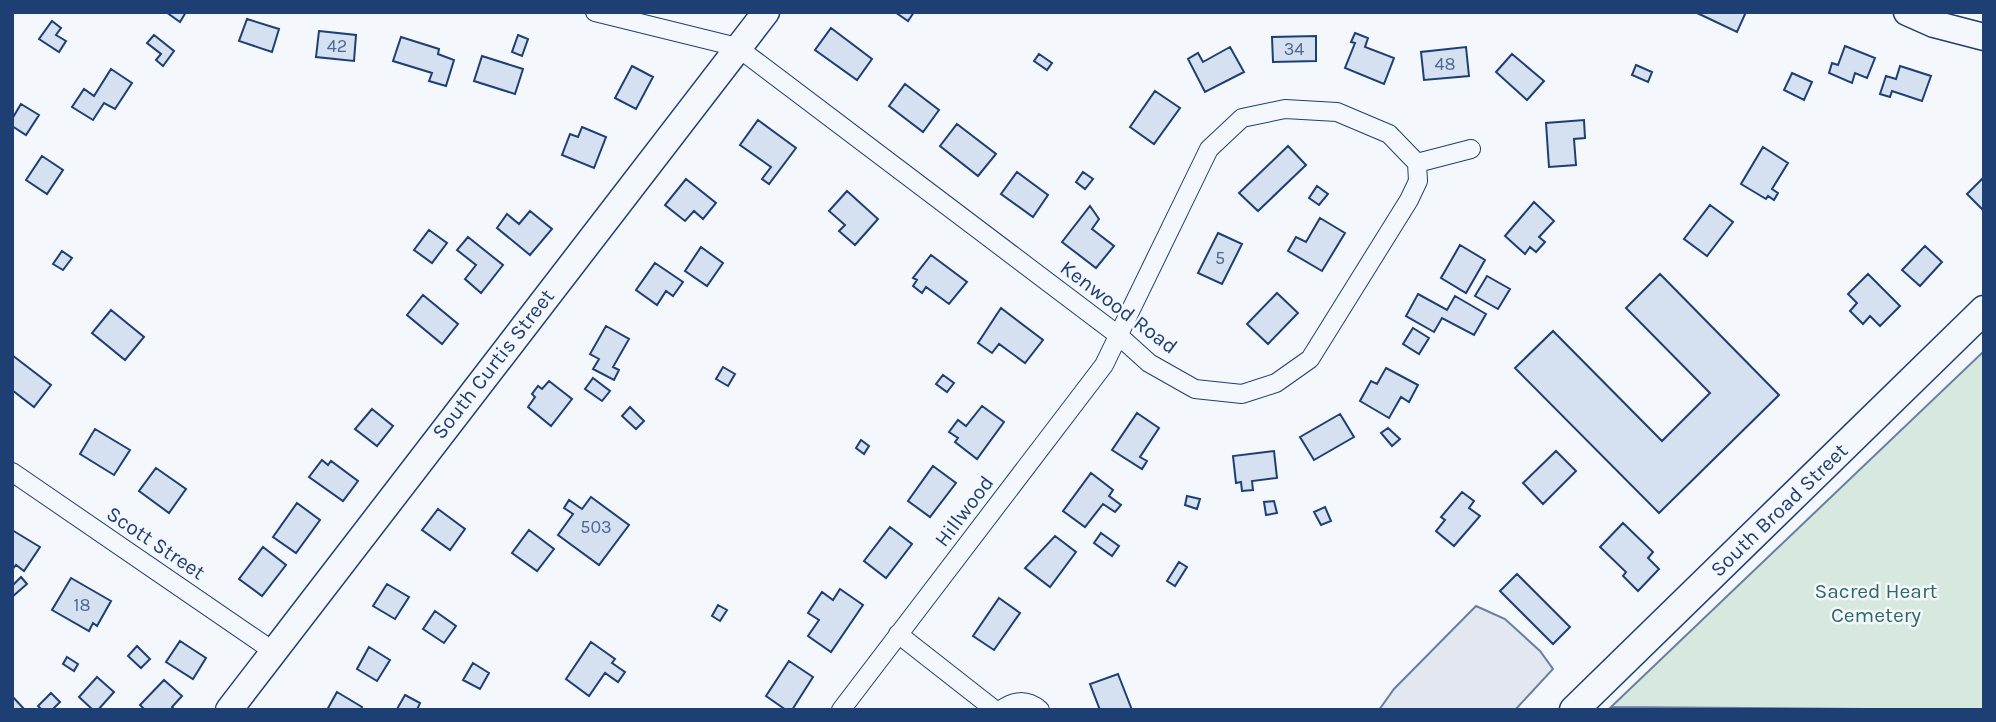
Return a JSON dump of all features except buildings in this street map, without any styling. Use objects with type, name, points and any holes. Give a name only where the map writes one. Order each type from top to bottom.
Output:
[{"type":"main road","name":"South Broad Street","points":[[1574,710],[1984,310]]},
{"type":"street","points":[[595,12],[737,47],[766,12]]},
{"type":"street","name":"South Curtis Street","points":[[229,710],[737,47],[746,12]]},
{"type":"street","points":[[1908,12],[1934,24],[1984,37]]},
{"type":"street","name":"Kenwood Road","points":[[737,47],[1118,335],[1149,363],[1195,389],[1242,394],[1276,383],[1310,359],[1409,200],[1418,181],[1417,163]]},
{"type":"street","name":"Hillwood","points":[[841,710],[1104,365],[1209,149],[1242,118],[1285,108],[1337,111],[1389,134],[1417,163]]},
{"type":"street","points":[[1417,163],[1471,149]]},
{"type":"street","name":"Scott Street","points":[[12,472],[273,651]]},
{"type":"street","points":[[898,634],[995,710]]},
{"type":"street","points":[[1002,710],[1018,702],[1027,702],[1040,710]]},
{"type":"green space","name":"Sacred Heart Cemetery","points":[[1984,351],[1984,710],[1611,707]]},
{"type":"shaded area","points":[[1476,606],[1505,619],[1540,651],[1553,669],[1515,710],[1379,710],[1394,689]]}]
